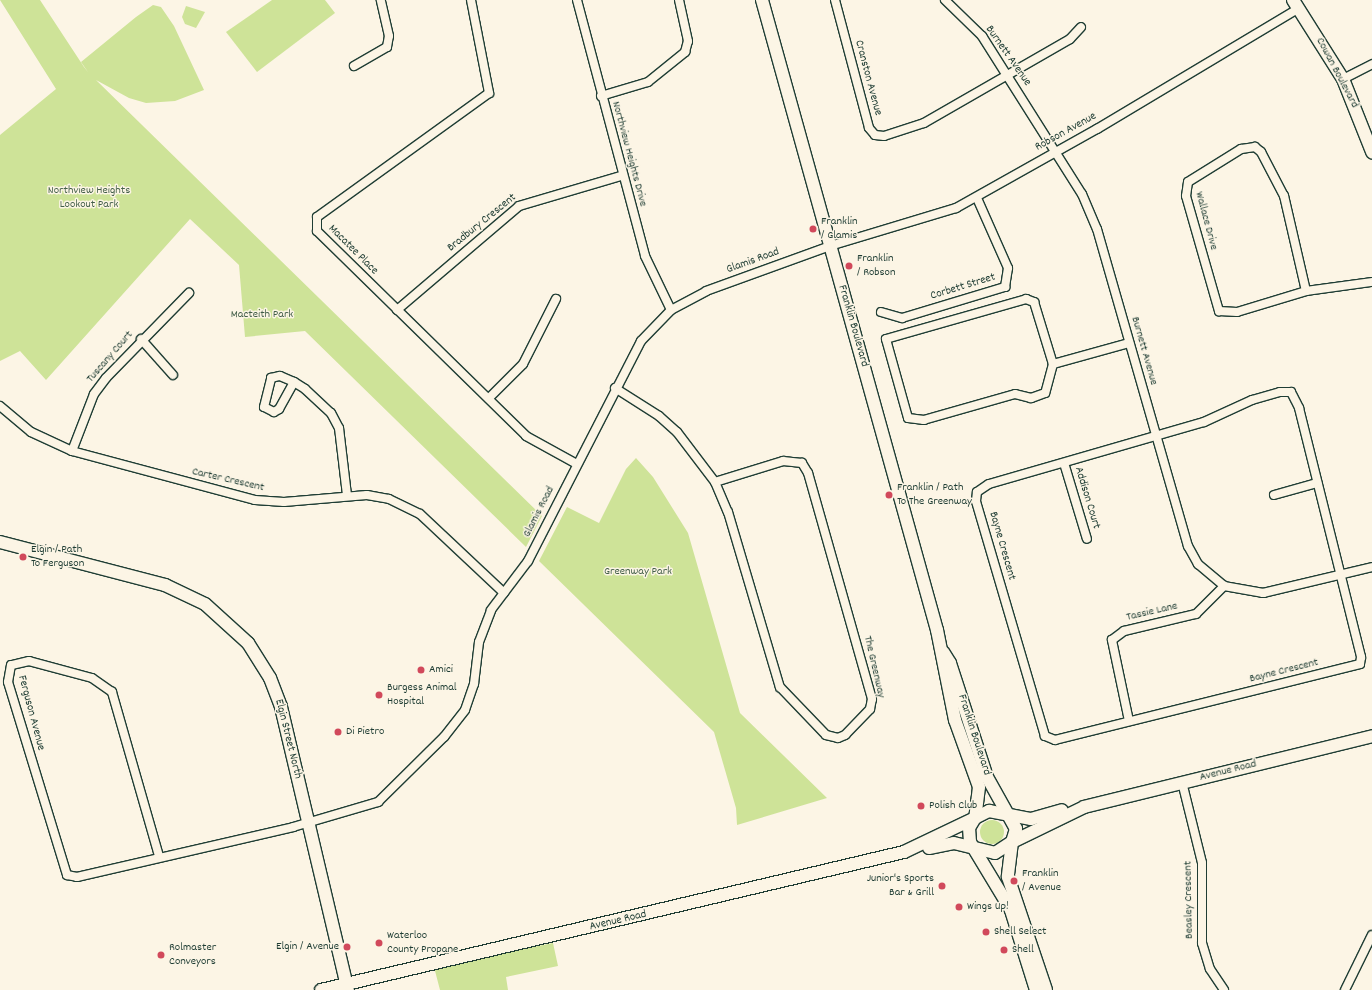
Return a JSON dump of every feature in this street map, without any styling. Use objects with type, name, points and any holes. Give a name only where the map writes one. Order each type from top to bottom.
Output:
[{"type":"street","points":[[354,66],[387,47],[389,36],[381,0]]},
{"type":"street","name":"Macatee Place","points":[[471,0],[489,93],[317,217],[317,230],[396,310],[489,398],[526,436],[577,464]]},
{"type":"street","name":"Northview Heights Drive","points":[[577,0],[621,176],[653,279],[671,310]]},
{"type":"street","points":[[601,96],[648,82],[685,52],[688,40],[679,0]]},
{"type":"street","name":"Franklin Boulevard","points":[[762,0],[943,652],[950,663],[987,777],[1011,815]]},
{"type":"street","name":"Cranston Avenue","points":[[835,0],[869,128],[875,134],[884,136],[924,123],[1070,39],[1081,26]]},
{"type":"street","name":"Burnett Avenue","points":[[945,0],[982,36],[1082,194],[1097,229],[1188,546],[1198,564],[1224,586]]},
{"type":"street","name":"Robson Avenue","points":[[830,246],[930,217],[977,198],[1296,4]]},
{"type":"street","name":"Cowan Boulevard","points":[[1296,4],[1343,79],[1372,152]]},
{"type":"street","points":[[1343,79],[1372,64]]},
{"type":"street","name":"Wallace Drive","points":[[1306,291],[1284,196],[1261,152],[1255,147],[1241,149],[1188,182],[1186,196],[1219,311],[1237,312],[1306,291],[1372,282]]},
{"type":"street","name":"Bradbury Crescent","points":[[396,310],[519,206],[621,176]]},
{"type":"street","name":"Corbett Street","points":[[881,312],[902,318],[1005,287],[1008,268],[977,198]]},
{"type":"street","name":"Glamis Road","points":[[309,822],[378,802],[455,725],[472,690],[482,630],[504,593],[528,561],[615,388],[642,341],[671,310],[706,291],[830,246]]},
{"type":"street","name":"Tuscany Court","points":[[72,451],[94,394],[141,339],[189,293]]},
{"type":"street","points":[[489,398],[523,364],[556,299]]},
{"type":"street","points":[[1026,299],[1034,302],[1053,364],[1048,386],[1039,397],[1015,394],[915,421],[906,413],[886,339],[1026,299]]},
{"type":"street","points":[[141,339],[173,375]]},
{"type":"street","points":[[1053,364],[1129,343]]},
{"type":"street","points":[[294,382],[279,408],[274,412],[266,411],[263,402],[271,378],[280,376],[294,382],[336,420],[347,495]]},
{"type":"street","name":"The Greenway","points":[[615,388],[668,424],[692,449],[714,482],[730,519],[780,687],[826,735],[838,738],[845,735],[870,709],[872,699],[808,473],[802,463],[782,461],[714,482]]},
{"type":"street","name":"Bayne Crescent","points":[[1290,392],[1297,398],[1361,657],[1360,664],[1054,740],[1045,736],[976,501],[982,487],[1064,463],[1204,422],[1252,400],[1290,392]]},
{"type":"street","name":"Carter Crescent","points":[[0,406],[31,432],[72,451],[255,500],[284,502],[347,495],[389,499],[420,514],[504,593]]},
{"type":"street","name":"Addison Court","points":[[1064,463],[1087,539]]},
{"type":"street","points":[[1274,495],[1317,483]]},
{"type":"street","name":"Elgin Street North","points":[[0,542],[164,585],[205,604],[228,621],[260,660],[275,690],[309,822],[347,987]]},
{"type":"street","points":[[1224,586],[1263,593],[1372,567]]},
{"type":"street","name":"Tassie Lane","points":[[1129,721],[1112,640],[1124,630],[1196,614],[1224,586]]},
{"type":"street","name":"Franklin Boulevard","points":[[943,652],[942,666],[955,720],[979,787],[975,818]]},
{"type":"street","name":"Ferguson Avenue","points":[[159,856],[112,692],[92,678],[29,662],[11,665],[8,682],[67,875],[77,877],[159,856],[309,822]]},
{"type":"street","name":"Avenue Road","points":[[1011,815],[1031,819],[1372,736]]},
{"type":"street","name":"Beasley Crescent","points":[[1182,782],[1202,863],[1204,950],[1224,990]]},
{"type":"street","name":"Avenue Road","points":[[1012,842],[1084,807]]},
{"type":"street","points":[[1036,990],[1011,910],[974,850],[969,835],[975,818],[989,811],[1011,815],[1016,829],[1012,842],[1008,877],[1046,990]]},
{"type":"street","name":"Avenue Road","points":[[914,849],[975,818]]},
{"type":"street","points":[[974,850],[995,853],[1012,842]]},
{"type":"street","name":"Avenue Road","points":[[321,990],[347,987],[914,849],[954,843],[974,850]]},
{"type":"street","points":[[1345,990],[1372,934]]},
{"type":"green space","name":"Northview Heights Lookout Park","points":[[0,0],[40,0],[84,67],[88,72],[81,62],[153,5],[161,7],[174,26],[204,90],[175,101],[146,103],[129,98],[96,80],[542,516],[526,547],[305,331],[245,337],[239,265],[190,219],[46,380],[20,351],[0,361],[0,135],[56,89]]},
{"type":"green space","points":[[272,0],[325,0],[335,13],[257,72],[226,32]]},
{"type":"green space","points":[[186,6],[205,12],[196,28],[185,24],[182,17]]},
{"type":"green space","name":"Greenway Park","points":[[636,458],[653,477],[688,533],[740,713],[827,798],[737,825],[736,808],[714,732],[539,561],[567,507],[599,523],[626,469]]},
{"type":"green space","points":[[992,820],[997,821],[1003,827],[1003,837],[997,843],[992,844],[987,843],[981,837],[980,832],[981,827],[987,821]]},
{"type":"green space","points":[[553,943],[558,966],[506,977],[508,990],[440,990],[434,967]]},
{"type":"place","name":"Franklin / Glamis","points":[[813,229]]},
{"type":"place","name":"Franklin / Robson","points":[[849,266]]},
{"type":"place","name":"Franklin / Path To The Greenway","points":[[889,495]]},
{"type":"place","name":"Elgin / Path To Ferguson","points":[[23,557]]},
{"type":"place","name":"Amici","points":[[421,670]]},
{"type":"place","name":"Burgess Animal Hospital","points":[[379,695]]},
{"type":"place","name":"Di Pietro","points":[[338,732]]},
{"type":"place","name":"Polish Club","points":[[921,806]]},
{"type":"place","name":"Franklin / Avenue","points":[[1014,881]]},
{"type":"place","name":"Junior's Sports Bar & Grill","points":[[942,886]]},
{"type":"place","name":"Wings Up!","points":[[959,907]]},
{"type":"place","name":"Shell Select","points":[[986,932]]},
{"type":"place","name":"Waterloo County Propane","points":[[379,943]]},
{"type":"place","name":"Elgin / Avenue","points":[[347,947]]},
{"type":"place","name":"Shell","points":[[1004,950]]},
{"type":"place","name":"Rolmaster Conveyors","points":[[161,955]]},
{"type":"park label","name":"Macteith Park","points":[[262,315]]}]
